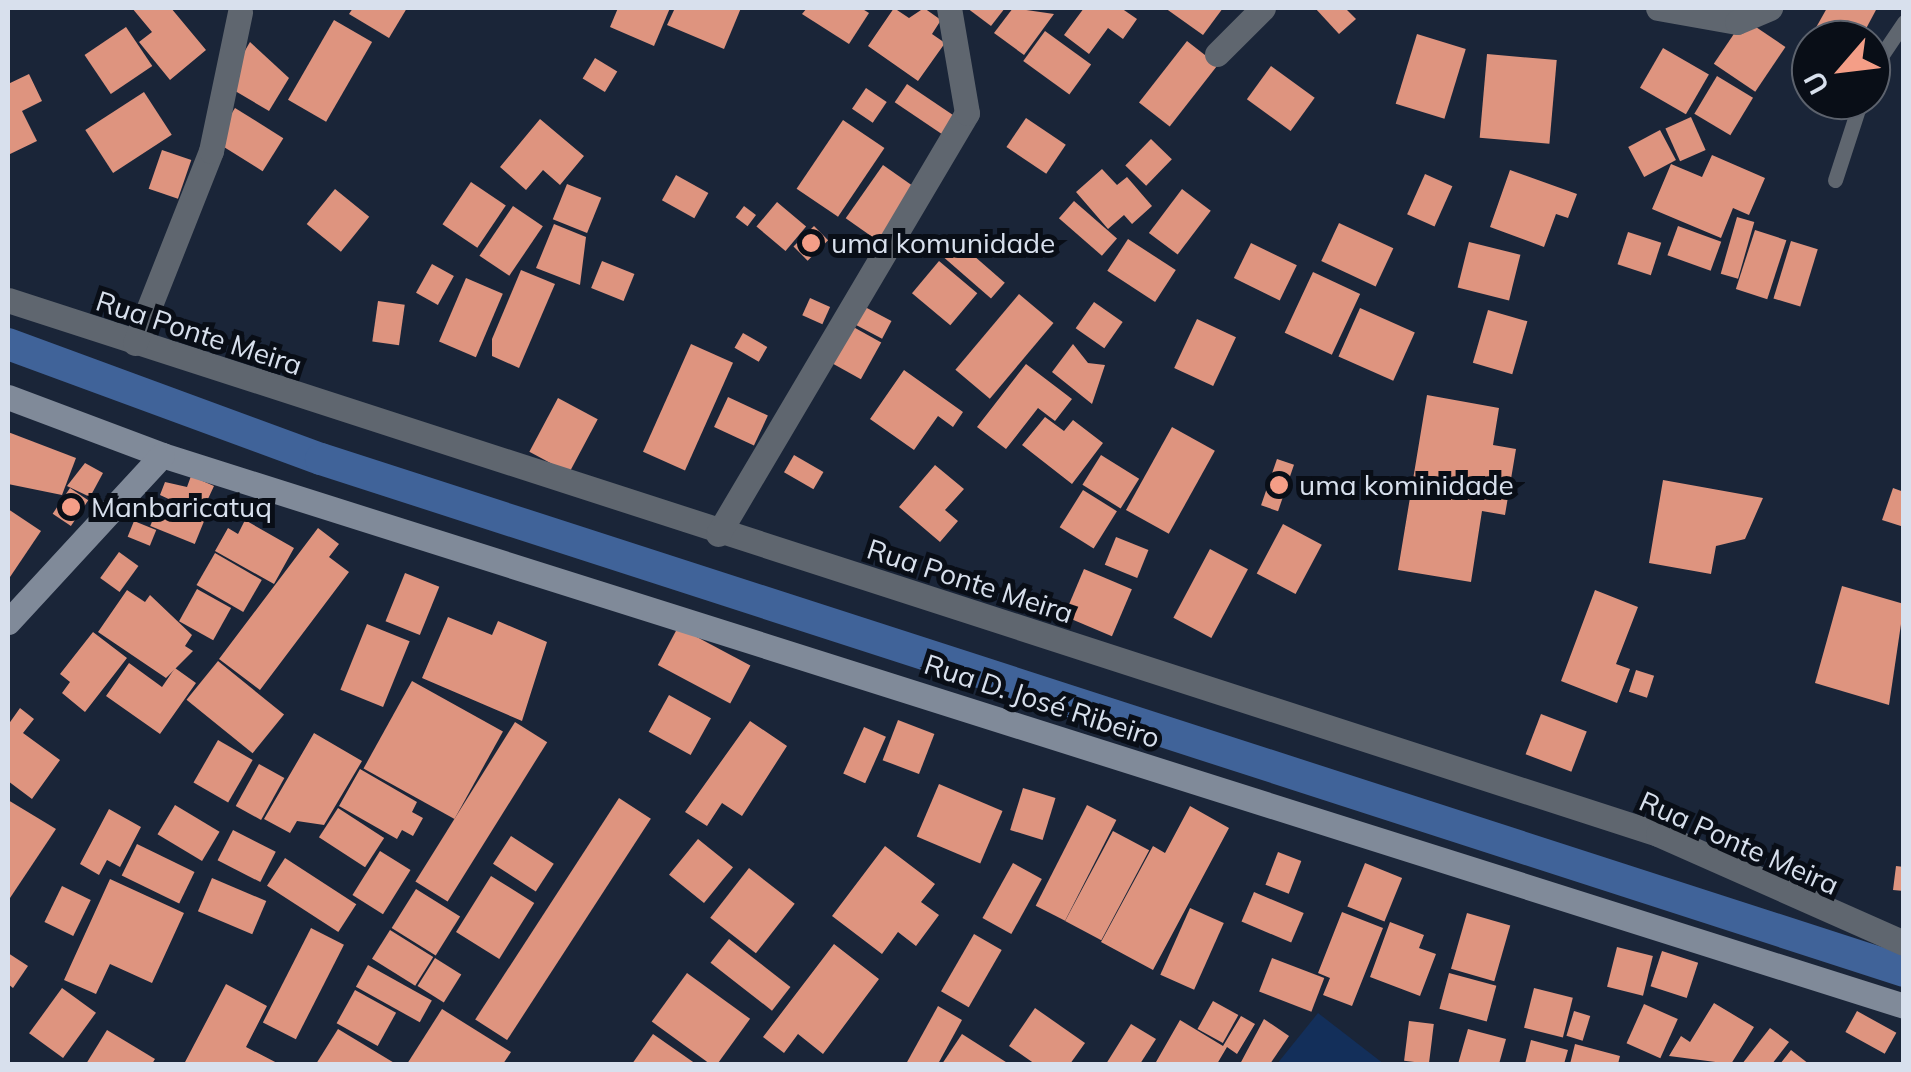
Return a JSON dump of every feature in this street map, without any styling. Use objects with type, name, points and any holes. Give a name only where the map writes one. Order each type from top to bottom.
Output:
[{"type":"street","points":[[718,534],[967,113],[949,8]]},
{"type":"street","points":[[1217,54],[1263,8]]},
{"type":"street","points":[[1658,8],[1737,22],[1770,8]]},
{"type":"street","points":[[135,343],[211,151],[240,12]]},
{"type":"street","name":"Rua Ponte Meira","points":[[8,300],[718,534],[1658,834],[1904,943]]},
{"type":"street","name":"Rua D. José Ribeiro","points":[[8,398],[162,455],[1904,1006]]},
{"type":"street","points":[[8,622],[162,455]]},
{"type":"lane","points":[[1834,180],[1854,120]]},
{"type":"shaded area","points":[[1318,1013],[1384,1064],[1277,1064]]},
{"type":"building","points":[[132,8],[171,8],[206,50],[170,80],[139,42],[152,32]]},
{"type":"building","points":[[353,8],[407,8],[389,38],[349,14]]},
{"type":"building","points":[[618,8],[670,8],[654,46],[610,27]]},
{"type":"building","points":[[675,8],[741,8],[724,49],[667,25]]},
{"type":"building","points":[[807,8],[861,8],[869,13],[849,44],[802,14]]},
{"type":"building","points":[[894,8],[909,18],[924,8],[941,20],[932,34],[945,43],[918,81],[868,46]]},
{"type":"building","points":[[967,8],[1005,8],[991,26]]},
{"type":"building","points":[[1013,8],[1054,14],[1024,55],[994,33]]},
{"type":"building","points":[[1084,8],[1121,8],[1137,19],[1123,39],[1108,28],[1089,54],[1064,35]]},
{"type":"building","points":[[1165,8],[1223,8],[1203,35]]},
{"type":"building","points":[[1315,8],[1345,8],[1356,19],[1339,34]]},
{"type":"building","points":[[1827,8],[1877,8],[1871,20],[1820,20]]},
{"type":"building","points":[[1744,19],[1785,47],[1755,92],[1714,64]]},
{"type":"building","points":[[334,20],[372,42],[326,122],[288,100]]},
{"type":"building","points":[[126,27],[152,66],[111,94],[85,55]]},
{"type":"building","points":[[1045,31],[1091,65],[1069,94],[1023,61]]},
{"type":"building","points":[[1417,34],[1466,49],[1444,119],[1396,104]]},
{"type":"building","points":[[1187,41],[1218,65],[1170,126],[1139,102]]},
{"type":"building","points":[[250,42],[289,78],[269,111],[225,85]]},
{"type":"building","points":[[1663,48],[1709,74],[1686,114],[1640,88]]},
{"type":"building","points":[[1487,54],[1557,60],[1549,144],[1480,138]]},
{"type":"building","points":[[595,58],[617,71],[605,92],[583,79]]},
{"type":"building","points":[[1271,66],[1315,98],[1291,131],[1247,99]]},
{"type":"building","points":[[29,74],[42,101],[22,111],[37,141],[8,155],[8,84]]},
{"type":"building","points":[[1717,76],[1753,98],[1730,135],[1694,114]]},
{"type":"building","points":[[907,84],[956,117],[944,135],[895,102]]},
{"type":"building","points":[[866,88],[887,102],[873,123],[852,109]]},
{"type":"building","points":[[144,92],[172,135],[113,173],[85,130]]},
{"type":"building","points":[[235,108],[283,138],[263,171],[214,141]]},
{"type":"building","points":[[1691,117],[1706,150],[1680,161],[1665,128]]},
{"type":"building","points":[[1026,118],[1066,145],[1046,174],[1006,147]]},
{"type":"building","points":[[540,119],[584,156],[560,185],[543,170],[526,190],[500,167]]},
{"type":"building","points":[[843,120],[884,148],[838,217],[797,189]]},
{"type":"building","points":[[1660,130],[1676,160],[1644,177],[1628,147]]},
{"type":"building","points":[[1151,139],[1172,159],[1146,186],[1125,166]]},
{"type":"building","points":[[162,150],[191,160],[178,199],[149,189]]},
{"type":"building","points":[[1712,155],[1765,178],[1749,215],[1733,208],[1721,238],[1652,209],[1671,164],[1702,177]]},
{"type":"building","points":[[883,165],[916,188],[878,241],[846,218]]},
{"type":"building","points":[[1102,169],[1117,185],[1127,177],[1152,206],[1132,224],[1124,215],[1108,229],[1076,192]]},
{"type":"building","points":[[1510,170],[1577,194],[1568,218],[1556,214],[1544,247],[1490,227]]},
{"type":"building","points":[[1425,174],[1452,186],[1435,226],[1407,214]]},
{"type":"building","points":[[676,175],[708,193],[694,218],[662,200]]},
{"type":"building","points":[[471,182],[506,205],[477,248],[442,224]]},
{"type":"building","points":[[567,184],[601,198],[587,233],[553,219]]},
{"type":"building","points":[[335,189],[369,217],[341,252],[307,224]]},
{"type":"building","points":[[1182,189],[1211,211],[1178,255],[1149,233]]},
{"type":"building","points":[[1074,201],[1117,238],[1102,256],[1059,218]]},
{"type":"building","points":[[777,202],[806,226],[786,251],[756,227]]},
{"type":"building","points":[[513,206],[543,226],[509,276],[479,256]]},
{"type":"building","points":[[744,206],[756,215],[748,226],[736,217]]},
{"type":"building","points":[[1737,217],[1754,222],[1738,279],[1721,274]]},
{"type":"building","points":[[1339,223],[1393,248],[1376,286],[1321,261]]},
{"type":"building","points":[[554,224],[586,237],[580,285],[536,268]]},
{"type":"building","name":"uma komunidade","points":[[814,226],[828,240],[808,261],[793,247]]},
{"type":"building","points":[[1678,226],[1721,242],[1711,271],[1667,255]]},
{"type":"building","points":[[1755,230],[1786,240],[1767,299],[1736,289]]},
{"type":"building","points":[[1628,232],[1661,243],[1651,275],[1617,264]]},
{"type":"building","points":[[1128,239],[1176,270],[1155,302],[1107,271]]},
{"type":"building","points":[[1791,241],[1818,249],[1800,307],[1773,298]]},
{"type":"building","points":[[958,242],[1005,283],[991,299],[944,258]]},
{"type":"building","points":[[1469,242],[1520,255],[1509,300],[1458,288]]},
{"type":"building","points":[[1251,243],[1297,265],[1280,300],[1234,278]]},
{"type":"building","points":[[602,261],[634,274],[624,301],[591,288]]},
{"type":"building","points":[[939,261],[977,293],[950,325],[912,293]]},
{"type":"building","points":[[432,264],[454,276],[438,305],[416,293]]},
{"type":"building","points":[[521,270],[555,284],[519,368],[492,356],[492,339]]},
{"type":"building","points":[[1313,272],[1360,294],[1332,355],[1285,333]]},
{"type":"building","points":[[466,278],[503,294],[476,357],[439,342]]},
{"type":"building","points":[[1019,294],[1053,323],[990,399],[955,370]]},
{"type":"building","points":[[810,298],[830,307],[822,324],[802,315]]},
{"type":"building","points":[[378,301],[405,305],[399,345],[372,342]]},
{"type":"building","points":[[1094,302],[1123,322],[1104,348],[1076,328]]},
{"type":"building","points":[[865,307],[891,321],[882,339],[856,325]]},
{"type":"building","points":[[1360,308],[1415,332],[1393,381],[1338,356]]},
{"type":"building","points":[[1488,310],[1527,321],[1512,374],[1473,363]]},
{"type":"building","points":[[1197,319],[1236,337],[1213,386],[1174,368]]},
{"type":"building","points":[[848,324],[881,342],[861,379],[828,361]]},
{"type":"building","points":[[743,333],[767,347],[759,362],[734,348]]},
{"type":"building","points":[[691,344],[733,363],[685,471],[643,452]]},
{"type":"building","points":[[1073,344],[1088,363],[1105,365],[1092,404],[1052,372]]},
{"type":"building","points":[[1026,364],[1072,399],[1055,421],[1038,408],[1006,449],[977,427]]},
{"type":"building","points":[[904,370],[963,412],[953,427],[938,416],[914,450],[870,419]]},
{"type":"building","points":[[1427,395],[1499,408],[1493,445],[1516,449],[1505,515],[1482,511],[1471,582],[1398,570]]},
{"type":"building","points":[[728,397],[768,416],[754,446],[714,427]]},
{"type":"building","points":[[558,398],[598,419],[569,473],[529,452]]},
{"type":"building","points":[[1045,417],[1064,431],[1073,420],[1103,443],[1072,484],[1022,445]]},
{"type":"building","points":[[1172,427],[1215,451],[1169,534],[1126,510]]},
{"type":"building","points":[[8,432],[76,458],[62,495],[8,484]]},
{"type":"building","points":[[794,455],[823,472],[813,489],[784,472]]},
{"type":"building","points":[[1101,455],[1139,479],[1121,509],[1082,485]]},
{"type":"building","name":"uma kominidade","points":[[1277,459],[1294,465],[1278,511],[1261,505]]},
{"type":"building","points":[[85,463],[103,473],[90,497],[67,486]]},
{"type":"building","points":[[935,465],[964,489],[945,510],[958,521],[940,542],[899,507]]},
{"type":"building","points":[[191,476],[214,486],[201,514],[160,495],[165,482],[187,487]]},
{"type":"building","points":[[1663,480],[1763,498],[1745,539],[1716,546],[1711,574],[1649,563]]},
{"type":"building","name":"Manbaricatuq","points":[[70,488],[88,500],[71,526],[53,514]]},
{"type":"building","points":[[1893,488],[1904,492],[1904,527],[1882,520]]},
{"type":"building","points":[[1083,490],[1117,511],[1094,549],[1060,527]]},
{"type":"building","points":[[160,502],[205,520],[195,544],[150,526]]},
{"type":"building","points":[[8,509],[41,531],[8,580]]},
{"type":"building","points":[[245,520],[294,548],[274,584],[215,551],[228,528],[238,534]]},
{"type":"building","points":[[134,521],[156,530],[150,546],[128,537]]},
{"type":"building","points":[[1283,524],[1322,545],[1296,594],[1257,573]]},
{"type":"building","points":[[318,528],[339,544],[329,557],[349,572],[260,690],[219,659]]},
{"type":"building","points":[[1116,537],[1148,550],[1137,578],[1105,565]]},
{"type":"building","points":[[1210,549],[1248,569],[1211,638],[1173,618]]},
{"type":"building","points":[[119,552],[138,566],[120,592],[100,578]]},
{"type":"building","points":[[215,553],[262,580],[243,612],[196,585]]},
{"type":"building","points":[[1084,569],[1132,589],[1112,636],[1064,616]]},
{"type":"building","points":[[405,573],[439,587],[420,635],[386,621]]},
{"type":"building","points":[[1842,586],[1904,604],[1889,705],[1815,683]]},
{"type":"building","points":[[197,589],[231,608],[213,640],[179,621]]},
{"type":"building","points":[[127,590],[145,602],[150,595],[192,635],[185,646],[193,651],[166,678],[98,632]]},
{"type":"building","points":[[1595,590],[1638,607],[1616,664],[1630,669],[1617,703],[1561,681]]},
{"type":"building","points":[[448,617],[492,635],[498,621],[547,642],[522,721],[422,678]]},
{"type":"building","points":[[367,624],[410,641],[383,707],[340,690]]},
{"type":"building","points":[[678,627],[750,665],[730,703],[658,665]]},
{"type":"building","points":[[93,632],[127,658],[85,712],[62,693],[70,682],[60,674]]},
{"type":"building","points":[[218,661],[284,714],[253,753],[187,700]]},
{"type":"building","points":[[129,663],[162,687],[175,668],[196,683],[160,734],[106,696]]},
{"type":"building","points":[[1636,670],[1654,676],[1647,698],[1629,692]]},
{"type":"building","points":[[412,681],[503,731],[454,819],[364,768]]},
{"type":"building","points":[[669,695],[711,718],[691,755],[649,732]]},
{"type":"building","points":[[20,708],[34,719],[23,733],[60,760],[32,799],[8,781],[8,725]]},
{"type":"building","points":[[1541,714],[1587,732],[1571,772],[1526,754]]},
{"type":"building","points":[[898,720],[934,734],[919,774],[883,760]]},
{"type":"building","points":[[750,721],[787,746],[742,816],[722,803],[707,826],[685,812]]},
{"type":"building","points":[[515,722],[547,742],[448,902],[415,881]]},
{"type":"building","points":[[864,727],[886,737],[865,783],[843,774]]},
{"type":"building","points":[[314,733],[362,761],[324,825],[297,821],[290,833],[264,819]]},
{"type":"building","points":[[218,740],[253,760],[228,802],[194,782]]},
{"type":"building","points":[[259,764],[284,778],[261,820],[236,806]]},
{"type":"building","points":[[360,769],[417,802],[412,812],[423,818],[413,836],[402,830],[397,839],[339,806]]},
{"type":"building","points":[[939,784],[1003,811],[980,863],[917,836]]},
{"type":"building","points":[[1023,788],[1056,798],[1043,840],[1010,830]]},
{"type":"building","points":[[619,798],[651,819],[507,1040],[475,1019]]},
{"type":"building","points":[[8,800],[56,829],[8,901]]},
{"type":"building","points":[[175,805],[220,832],[202,861],[157,834]]},
{"type":"building","points":[[1087,805],[1116,820],[1065,921],[1036,906]]},
{"type":"building","points":[[1190,806],[1229,828],[1153,970],[1101,942],[1153,846],[1165,853]]},
{"type":"building","points":[[338,808],[384,838],[365,867],[319,837]]},
{"type":"building","points":[[109,809],[141,827],[120,867],[107,860],[99,875],[80,864]]},
{"type":"building","points":[[233,830],[276,852],[260,882],[218,860]]},
{"type":"building","points":[[1113,831],[1149,850],[1101,940],[1065,921]]},
{"type":"building","points":[[511,836],[554,864],[536,891],[493,864]]},
{"type":"building","points":[[698,839],[733,867],[704,903],[669,875]]},
{"type":"building","points":[[137,844],[195,872],[179,904],[122,875]]},
{"type":"building","points":[[885,846],[935,884],[921,902],[939,915],[916,946],[898,932],[882,954],[832,916]]},
{"type":"building","points":[[380,851],[411,870],[383,914],[352,895]]},
{"type":"building","points":[[1278,852],[1301,861],[1289,894],[1265,885]]},
{"type":"building","points":[[285,858],[356,904],[338,932],[267,886]]},
{"type":"building","points":[[1013,863],[1042,879],[1011,934],[982,918]]},
{"type":"building","points":[[1365,863],[1402,878],[1384,922],[1347,907]]},
{"type":"building","points":[[1896,866],[1904,867],[1904,891],[1893,890]]},
{"type":"building","points":[[749,868],[795,904],[756,953],[710,918]]},
{"type":"building","points":[[491,876],[534,903],[499,959],[456,932]]},
{"type":"building","points":[[212,878],[266,901],[252,934],[198,911]]},
{"type":"building","points":[[110,879],[184,913],[152,983],[110,964],[96,994],[64,980]]},
{"type":"building","points":[[62,886],[91,900],[73,936],[44,922]]},
{"type":"building","points":[[416,889],[460,917],[436,956],[392,928]]},
{"type":"building","points":[[1254,892],[1304,913],[1291,943],[1241,921]]},
{"type":"building","points":[[1190,908],[1224,923],[1194,990],[1160,975]]},
{"type":"building","points":[[1342,912],[1383,928],[1352,1006],[1323,995],[1330,978],[1318,973]]},
{"type":"building","points":[[1467,913],[1510,925],[1494,981],[1451,969]]},
{"type":"building","points":[[1390,922],[1424,935],[1419,948],[1436,954],[1420,996],[1370,977]]},
{"type":"building","points":[[311,928],[344,945],[296,1039],[263,1022]]},
{"type":"building","points":[[390,930],[433,957],[415,986],[372,959]]},
{"type":"building","points":[[974,934],[1002,950],[969,1007],[941,991]]},
{"type":"building","points":[[729,939],[790,987],[772,1011],[711,963]]},
{"type":"building","points":[[834,944],[879,979],[823,1054],[798,1034],[784,1053],[763,1037]]},
{"type":"building","points":[[1617,947],[1653,956],[1643,996],[1607,987]]},
{"type":"building","points":[[1662,951],[1698,963],[1687,998],[1651,986]]},
{"type":"building","points":[[8,953],[28,966],[13,988],[8,984]]},
{"type":"building","points":[[435,958],[461,974],[444,1002],[418,986]]},
{"type":"building","points":[[1272,958],[1324,978],[1311,1012],[1259,992]]},
{"type":"building","points":[[368,965],[432,1000],[420,1022],[356,987]]},
{"type":"building","points":[[687,973],[750,1019],[717,1064],[710,1064],[652,1022]]},
{"type":"building","points":[[1449,973],[1496,986],[1487,1021],[1439,1009]]},
{"type":"building","points":[[226,984],[267,1006],[246,1047],[279,1064],[184,1064]]},
{"type":"building","points":[[62,988],[96,1013],[63,1058],[29,1033]]},
{"type":"building","points":[[1534,988],[1573,998],[1563,1037],[1524,1028]]},
{"type":"building","points":[[355,990],[396,1013],[378,1046],[337,1023]]},
{"type":"building","points":[[1213,1001],[1238,1015],[1223,1043],[1197,1029]]},
{"type":"building","points":[[1714,1003],[1754,1027],[1731,1064],[1669,1056],[1681,1036],[1690,1042]]},
{"type":"building","points":[[1644,1004],[1678,1019],[1660,1058],[1627,1043]]},
{"type":"building","points":[[938,1006],[962,1020],[938,1064],[906,1064]]},
{"type":"building","points":[[1035,1008],[1085,1043],[1070,1064],[1035,1064],[1009,1046]]},
{"type":"building","points":[[442,1009],[511,1052],[503,1064],[407,1064]]},
{"type":"building","points":[[1574,1011],[1590,1016],[1583,1041],[1566,1036]]},
{"type":"building","points":[[1857,1011],[1896,1033],[1885,1054],[1845,1032]]},
{"type":"building","points":[[1241,1016],[1255,1024],[1237,1054],[1227,1047],[1217,1064],[1156,1062],[1180,1020],[1223,1046]]},
{"type":"building","points":[[1264,1019],[1289,1036],[1270,1064],[1240,1064]]},
{"type":"building","points":[[1409,1021],[1434,1024],[1429,1064],[1404,1061]]},
{"type":"building","points":[[1131,1024],[1156,1039],[1140,1064],[1106,1064]]},
{"type":"building","points":[[1770,1028],[1789,1042],[1772,1064],[1742,1064]]},
{"type":"building","points":[[338,1029],[396,1064],[316,1064]]},
{"type":"building","points":[[1468,1029],[1506,1039],[1499,1064],[1458,1064]]},
{"type":"building","points":[[107,1030],[155,1059],[152,1064],[86,1064]]},
{"type":"building","points":[[653,1034],[696,1064],[632,1064]]},
{"type":"building","points":[[962,1034],[1009,1064],[942,1064]]},
{"type":"building","points":[[1531,1040],[1568,1050],[1564,1064],[1525,1064]]},
{"type":"building","points":[[1575,1044],[1620,1056],[1618,1064],[1570,1064]]},
{"type":"building","points":[[1791,1050],[1809,1064],[1780,1064]]},
{"type":"waterway","points":[[8,344],[321,459],[1904,971]]},
{"type":"place","name":"uma komunidade","points":[[811,243]]},
{"type":"place","name":"uma kominidade","points":[[1279,485]]},
{"type":"place","name":"Manbaricatuq","points":[[71,507]]}]
